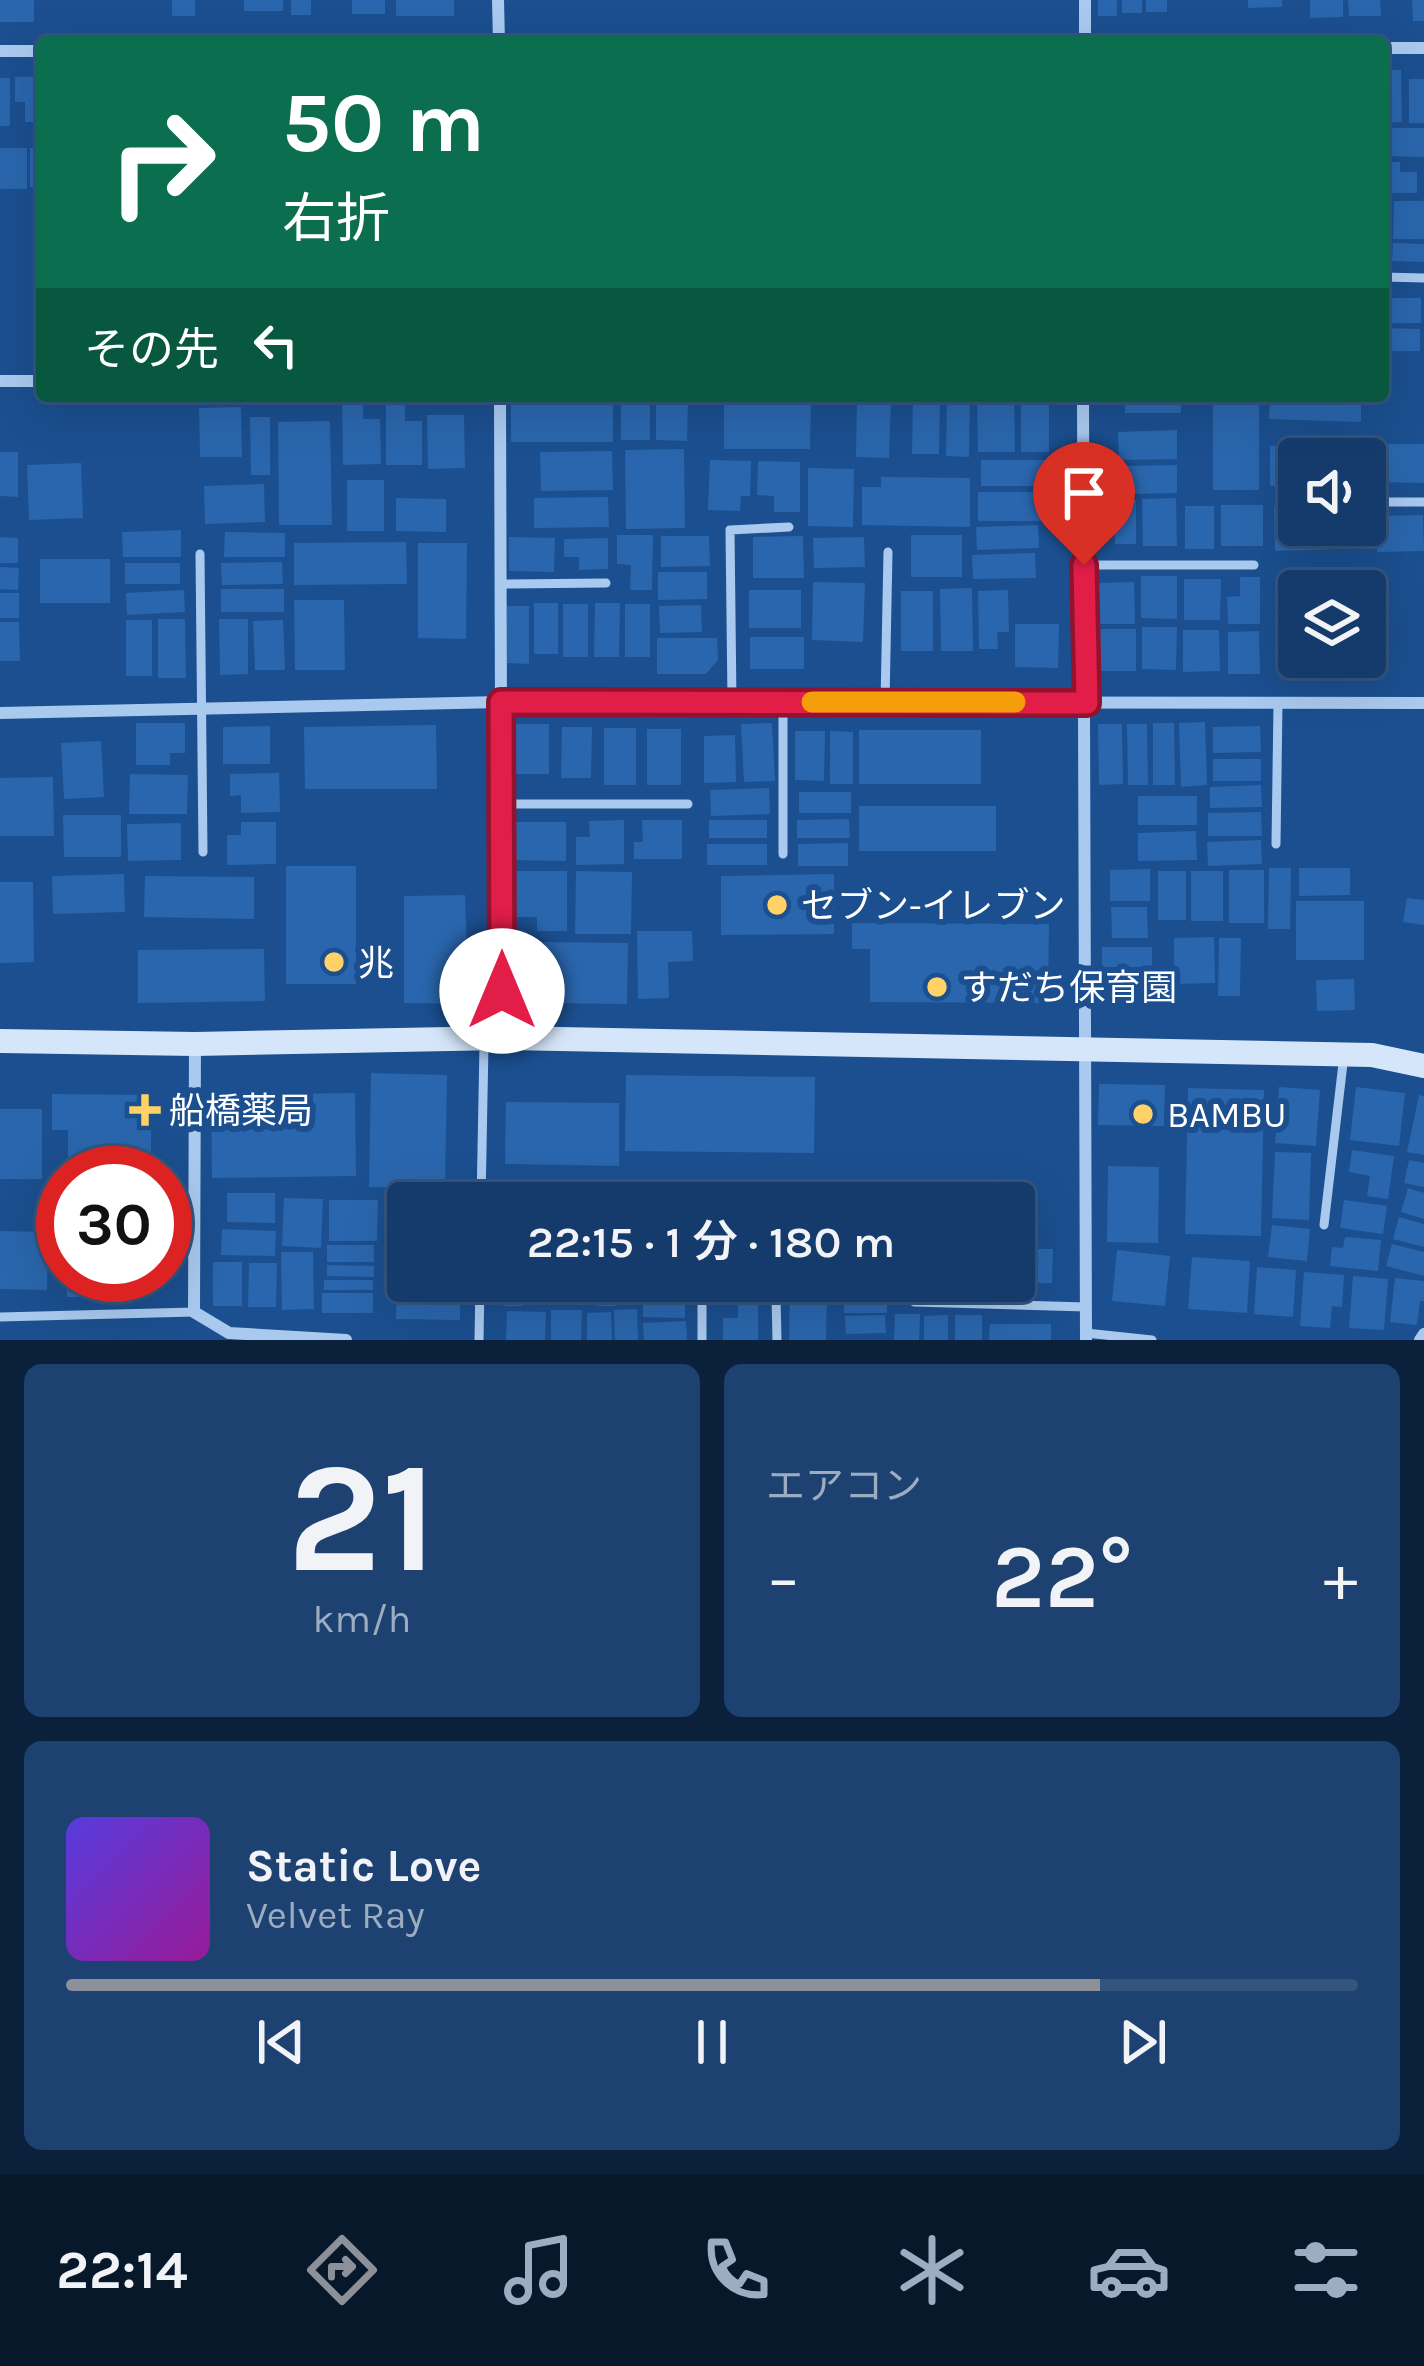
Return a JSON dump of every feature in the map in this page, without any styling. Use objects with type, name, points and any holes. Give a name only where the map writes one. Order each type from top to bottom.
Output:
[{"type":"street","points":[[498,0],[499,36]]},
{"type":"street","points":[[1085,0],[1085,36]]},
{"type":"street","points":[[1389,48],[1424,48]]},
{"type":"street","points":[[0,51],[36,51]]},
{"type":"street","points":[[0,381],[36,381]]},
{"type":"street","points":[[493,1038],[501,804],[500,402]]},
{"type":"street","points":[[1083,402],[1086,1336]]},
{"type":"street","points":[[0,713],[501,702],[1424,703]]},
{"type":"street","points":[[0,1041],[195,1044],[493,1038],[1372,1055],[1424,1066]]},
{"type":"street","points":[[195,1044],[194,1312],[229,1333],[346,1340]]},
{"type":"lane","points":[[1389,277],[1424,278]]},
{"type":"lane","points":[[1386,502],[1424,502]]},
{"type":"lane","points":[[732,702],[730,530],[789,527]]},
{"type":"lane","points":[[885,702],[888,552]]},
{"type":"lane","points":[[200,554],[203,852]]},
{"type":"lane","points":[[1084,565],[1255,565]]},
{"type":"lane","points":[[500,584],[606,583]]},
{"type":"lane","points":[[783,702],[783,854]]},
{"type":"lane","points":[[1276,844],[1278,703]]},
{"type":"lane","points":[[501,804],[688,804]]},
{"type":"lane","points":[[483,1182],[493,1038]]},
{"type":"lane","points":[[1324,1225],[1344,1055]]},
{"type":"lane","points":[[479,1340],[480,1302]]},
{"type":"lane","points":[[776,1302],[777,1340]]},
{"type":"lane","points":[[914,1302],[1086,1307]]},
{"type":"lane","points":[[702,1304],[702,1340]]},
{"type":"lane","points":[[0,1317],[194,1312]]},
{"type":"lane","points":[[1086,1336],[1152,1340]]},
{"type":"building","points":[[0,0],[34,0],[34,22],[0,22]]},
{"type":"building","points":[[172,0],[195,0],[195,16],[172,16]]},
{"type":"building","points":[[244,0],[283,0],[283,11],[244,11]]},
{"type":"building","points":[[291,0],[311,0],[311,15],[291,15]]},
{"type":"building","points":[[352,0],[385,0],[385,14],[352,14]]},
{"type":"building","points":[[396,0],[454,0],[454,16],[396,16]]},
{"type":"building","points":[[1098,0],[1117,0],[1117,16],[1098,16]]},
{"type":"building","points":[[1122,0],[1142,0],[1142,13],[1122,13]]},
{"type":"building","points":[[1146,0],[1167,0],[1167,12],[1146,12]]},
{"type":"building","points":[[1248,0],[1282,0],[1282,7],[1248,8]]},
{"type":"building","points":[[1310,0],[1343,0],[1343,17],[1310,18]]},
{"type":"building","points":[[1348,0],[1380,0],[1381,16],[1349,16]]},
{"type":"building","points":[[1412,0],[1424,0],[1424,21],[1413,21]]},
{"type":"building","points":[[1389,70],[1401,70],[1402,122],[1389,123]]},
{"type":"building","points":[[15,77],[36,77],[36,122],[25,122],[25,102],[15,102]]},
{"type":"building","points":[[0,78],[10,78],[10,126],[0,126]]},
{"type":"building","points":[[1409,79],[1424,79],[1424,123],[1409,123]]},
{"type":"building","points":[[1389,128],[1424,128],[1424,157],[1389,156]]},
{"type":"building","points":[[0,148],[27,148],[27,189],[0,189]]},
{"type":"building","points":[[30,148],[36,148],[36,187],[30,187]]},
{"type":"building","points":[[1389,162],[1400,162],[1400,172],[1417,172],[1417,193],[1389,193]]},
{"type":"building","points":[[1394,201],[1424,201],[1424,239],[1393,239]]},
{"type":"building","points":[[1393,243],[1424,244],[1424,262],[1392,261]]},
{"type":"building","points":[[1389,298],[1421,298],[1421,323],[1389,323]]},
{"type":"building","points":[[1389,328],[1420,329],[1420,351],[1389,351]]},
{"type":"building","points":[[342,402],[363,402],[363,419],[380,419],[381,464],[343,465]]},
{"type":"building","points":[[386,402],[405,402],[405,421],[422,421],[422,465],[386,465]]},
{"type":"building","points":[[511,402],[613,402],[613,442],[511,442]]},
{"type":"building","points":[[621,402],[650,402],[650,440],[621,440]]},
{"type":"building","points":[[656,402],[688,402],[687,441],[656,440]]},
{"type":"building","points":[[724,402],[811,402],[810,449],[724,449]]},
{"type":"building","points":[[857,402],[891,402],[889,458],[856,457]]},
{"type":"building","points":[[913,402],[940,402],[939,454],[912,454]]},
{"type":"building","points":[[947,402],[970,402],[969,457],[946,456]]},
{"type":"building","points":[[977,402],[1014,402],[1015,452],[978,452]]},
{"type":"building","points":[[1021,402],[1049,402],[1049,452],[1021,452]]},
{"type":"building","points":[[1125,402],[1181,402],[1181,413],[1125,413]]},
{"type":"building","points":[[1213,402],[1259,402],[1259,490],[1213,490]]},
{"type":"building","points":[[1270,402],[1361,402],[1361,422],[1269,419]]},
{"type":"building","points":[[241,407],[242,457],[200,457],[199,408]]},
{"type":"building","points":[[427,415],[464,415],[465,468],[428,469]]},
{"type":"building","points":[[250,417],[270,417],[270,475],[251,475]]},
{"type":"building","points":[[330,421],[332,525],[279,525],[278,422]]},
{"type":"building","points":[[1177,430],[1177,459],[1119,460],[1118,432]]},
{"type":"building","points":[[1386,444],[1424,444],[1424,483],[1386,482]]},
{"type":"building","points":[[1270,446],[1278,446],[1278,486],[1270,486]]},
{"type":"building","points":[[684,449],[685,528],[626,529],[625,450]]},
{"type":"building","points":[[612,451],[613,490],[541,491],[540,452]]},
{"type":"building","points":[[0,452],[18,452],[18,497],[0,496]]},
{"type":"building","points":[[710,460],[751,461],[750,496],[741,496],[740,511],[708,510]]},
{"type":"building","points":[[981,460],[1049,460],[1049,486],[981,486]]},
{"type":"building","points":[[758,461],[800,462],[800,512],[774,512],[774,496],[757,495]]},
{"type":"building","points":[[81,463],[83,518],[29,520],[27,465]]},
{"type":"building","points":[[1177,465],[1177,493],[1125,494],[1125,466]]},
{"type":"building","points":[[808,468],[854,469],[853,527],[808,526]]},
{"type":"building","points":[[881,477],[970,478],[970,527],[862,525],[862,487],[881,487]]},
{"type":"building","points":[[347,480],[384,480],[384,531],[347,531]]},
{"type":"building","points":[[264,484],[265,522],[205,524],[204,486]]},
{"type":"building","points":[[978,492],[1045,492],[1045,521],[978,521]]},
{"type":"building","points":[[608,497],[609,527],[534,528],[534,498]]},
{"type":"building","points":[[396,498],[446,499],[446,532],[396,531]]},
{"type":"building","points":[[1176,498],[1177,546],[1143,546],[1142,499]]},
{"type":"building","points":[[1097,500],[1136,500],[1136,544],[1115,544],[1115,524],[1097,524]]},
{"type":"building","points":[[1221,505],[1263,505],[1263,546],[1221,546]]},
{"type":"building","points":[[1185,506],[1214,506],[1214,549],[1185,549]]},
{"type":"building","points":[[1274,506],[1278,506],[1278,546],[1336,546],[1336,549],[1275,551]]},
{"type":"building","points":[[1423,515],[1424,551],[1377,552],[1377,546],[1386,546],[1386,516]]},
{"type":"building","points":[[1038,525],[1039,548],[977,550],[976,527]]},
{"type":"building","points":[[181,530],[181,557],[123,557],[122,532]]},
{"type":"building","points":[[225,532],[285,533],[285,557],[224,557]]},
{"type":"building","points":[[617,535],[653,535],[652,590],[630,590],[631,565],[617,564]]},
{"type":"building","points":[[911,535],[962,535],[962,577],[911,577]]},
{"type":"building","points":[[661,536],[709,536],[710,566],[661,567]]},
{"type":"building","points":[[803,536],[804,578],[753,578],[753,537]]},
{"type":"building","points":[[0,537],[18,538],[18,563],[0,563]]},
{"type":"building","points":[[509,537],[555,538],[554,572],[509,571]]},
{"type":"building","points":[[864,537],[865,567],[814,568],[813,538]]},
{"type":"building","points":[[608,538],[608,569],[579,570],[579,557],[564,557],[564,539]]},
{"type":"building","points":[[406,542],[407,584],[294,585],[294,543]]},
{"type":"building","points":[[418,543],[467,543],[466,639],[418,638]]},
{"type":"building","points":[[1035,553],[1036,578],[973,579],[972,555]]},
{"type":"building","points":[[40,559],[110,559],[110,603],[40,603]]},
{"type":"building","points":[[282,562],[283,584],[222,585],[221,563]]},
{"type":"building","points":[[125,563],[180,563],[180,584],[125,584]]},
{"type":"building","points":[[0,567],[19,568],[18,590],[0,589]]},
{"type":"building","points":[[658,572],[707,572],[707,599],[658,600]]},
{"type":"building","points":[[1141,576],[1177,576],[1177,619],[1141,618]]},
{"type":"building","points":[[1240,577],[1260,577],[1260,624],[1228,624],[1227,597],[1240,596]]},
{"type":"building","points":[[1184,579],[1221,579],[1220,620],[1184,620]]},
{"type":"building","points":[[813,582],[865,583],[863,642],[812,640]]},
{"type":"building","points":[[1134,582],[1135,624],[1099,624],[1099,583]]},
{"type":"building","points":[[972,588],[973,651],[941,651],[940,589]]},
{"type":"building","points":[[221,589],[284,589],[284,612],[221,612]]},
{"type":"building","points":[[184,590],[185,612],[127,615],[126,593]]},
{"type":"building","points":[[749,590],[801,590],[801,628],[749,628]]},
{"type":"building","points":[[1008,590],[1009,632],[997,632],[998,649],[979,649],[978,591]]},
{"type":"building","points":[[901,591],[933,591],[933,651],[901,651]]},
{"type":"building","points":[[0,593],[19,593],[19,618],[0,618]]},
{"type":"building","points":[[294,600],[344,600],[345,670],[295,670]]},
{"type":"building","points":[[534,603],[558,603],[558,654],[534,654]]},
{"type":"building","points":[[595,603],[620,603],[619,657],[594,657]]},
{"type":"building","points":[[563,604],[588,604],[588,657],[563,657]]},
{"type":"building","points":[[625,604],[650,604],[650,657],[625,657]]},
{"type":"building","points":[[701,605],[702,632],[660,633],[659,606]]},
{"type":"building","points":[[507,606],[529,606],[529,664],[507,663]]},
{"type":"building","points":[[158,619],[185,619],[186,678],[158,678]]},
{"type":"building","points":[[219,619],[248,619],[248,674],[220,675]]},
{"type":"building","points":[[126,620],[152,620],[152,676],[126,676]]},
{"type":"building","points":[[283,620],[285,670],[255,670],[253,621]]},
{"type":"building","points":[[0,622],[19,622],[20,661],[0,661]]},
{"type":"building","points":[[1015,624],[1059,624],[1058,668],[1015,667]]},
{"type":"building","points":[[1142,627],[1177,627],[1176,670],[1142,669]]},
{"type":"building","points":[[1098,629],[1136,629],[1136,671],[1098,671]]},
{"type":"building","points":[[1183,630],[1219,630],[1220,671],[1183,672]]},
{"type":"building","points":[[1259,631],[1260,674],[1228,674],[1228,632]]},
{"type":"building","points":[[750,637],[804,637],[804,669],[750,669]]},
{"type":"building","points":[[657,638],[717,638],[718,660],[706,674],[657,674]]},
{"type":"building","points":[[1205,722],[1207,785],[1181,787],[1179,723]]},
{"type":"building","points":[[136,723],[185,723],[185,753],[170,753],[170,765],[136,765]]},
{"type":"building","points":[[772,723],[775,781],[744,782],[741,724]]},
{"type":"building","points":[[1153,723],[1174,723],[1175,785],[1153,785]]},
{"type":"building","points":[[510,724],[549,724],[549,774],[510,774]]},
{"type":"building","points":[[1098,724],[1122,724],[1123,784],[1099,785]]},
{"type":"building","points":[[1127,724],[1147,724],[1148,785],[1128,785]]},
{"type":"building","points":[[436,725],[437,789],[305,789],[304,727]]},
{"type":"building","points":[[270,726],[270,764],[223,764],[223,727]]},
{"type":"building","points":[[1260,726],[1261,752],[1213,753],[1213,727]]},
{"type":"building","points":[[562,727],[592,727],[591,778],[561,778]]},
{"type":"building","points":[[604,728],[636,728],[636,785],[604,785]]},
{"type":"building","points":[[647,729],[681,729],[681,785],[647,785]]},
{"type":"building","points":[[859,730],[981,730],[981,784],[859,784]]},
{"type":"building","points":[[795,731],[825,731],[824,781],[795,780]]},
{"type":"building","points":[[830,731],[853,732],[853,784],[830,784]]},
{"type":"building","points":[[735,735],[736,782],[704,783],[704,736]]},
{"type":"building","points":[[101,741],[104,797],[64,799],[61,743]]},
{"type":"building","points":[[1213,759],[1261,759],[1261,781],[1213,781]]},
{"type":"building","points":[[279,773],[280,812],[241,813],[241,795],[230,796],[230,774]]},
{"type":"building","points":[[130,774],[188,775],[187,814],[129,814]]},
{"type":"building","points":[[53,777],[54,836],[0,836],[0,778]]},
{"type":"building","points":[[1261,785],[1262,807],[1210,808],[1210,787]]},
{"type":"building","points":[[769,788],[770,814],[711,816],[710,790]]},
{"type":"building","points":[[799,792],[851,792],[851,813],[799,813]]},
{"type":"building","points":[[1138,796],[1197,796],[1197,825],[1138,825]]},
{"type":"building","points":[[859,806],[996,806],[996,851],[859,851]]},
{"type":"building","points":[[1261,812],[1262,836],[1208,836],[1208,813]]},
{"type":"building","points":[[63,815],[121,815],[121,857],[64,857]]},
{"type":"building","points":[[849,819],[850,838],[797,838],[797,820]]},
{"type":"building","points":[[624,820],[624,864],[576,865],[576,837],[590,837],[589,821]]},
{"type":"building","points":[[642,820],[682,820],[682,859],[634,859],[634,842],[643,842]]},
{"type":"building","points":[[709,820],[767,820],[767,838],[709,838]]},
{"type":"building","points":[[241,822],[276,822],[276,864],[227,865],[227,835],[241,835]]},
{"type":"building","points":[[504,822],[566,822],[566,861],[504,860]]},
{"type":"building","points":[[181,823],[181,860],[128,861],[127,824]]},
{"type":"building","points":[[1196,831],[1197,860],[1138,861],[1138,833]]},
{"type":"building","points":[[1261,840],[1262,864],[1208,866],[1207,842]]},
{"type":"building","points":[[848,843],[848,866],[798,866],[798,844]]},
{"type":"building","points":[[707,844],[767,844],[767,865],[707,865]]},
{"type":"building","points":[[286,866],[356,866],[356,984],[286,984]]},
{"type":"building","points":[[1269,868],[1291,868],[1290,929],[1268,929]]},
{"type":"building","points":[[1299,868],[1350,868],[1350,895],[1299,896]]},
{"type":"building","points":[[1150,869],[1150,901],[1110,901],[1110,870]]},
{"type":"building","points":[[1229,870],[1264,870],[1264,923],[1229,923]]},
{"type":"building","points":[[514,871],[567,871],[567,931],[537,931],[537,917],[514,917]]},
{"type":"building","points":[[576,871],[632,872],[631,934],[575,934]]},
{"type":"building","points":[[1158,871],[1186,871],[1186,920],[1158,920]]},
{"type":"building","points":[[1191,871],[1223,871],[1223,921],[1191,921]]},
{"type":"building","points":[[124,874],[125,912],[53,914],[52,876]]},
{"type":"building","points":[[834,874],[834,934],[721,935],[721,876]]},
{"type":"building","points":[[145,876],[254,877],[254,919],[144,917]]},
{"type":"building","points":[[0,882],[33,882],[34,962],[0,963]]},
{"type":"building","points":[[465,895],[469,1004],[404,1003],[404,896]]},
{"type":"building","points":[[1407,898],[1424,900],[1424,925],[1403,922]]},
{"type":"building","points":[[1296,901],[1364,901],[1364,960],[1296,960]]},
{"type":"building","points":[[1111,907],[1147,907],[1148,938],[1112,938]]},
{"type":"building","points":[[852,923],[1049,924],[1048,1003],[870,1002],[870,949],[852,949]]},
{"type":"building","points":[[637,931],[692,931],[693,961],[668,962],[669,998],[638,999]]},
{"type":"building","points":[[1214,937],[1215,983],[1174,984],[1174,938]]},
{"type":"building","points":[[1219,938],[1241,938],[1240,996],[1218,996]]},
{"type":"building","points":[[506,939],[535,939],[535,998],[520,998],[505,988]]},
{"type":"building","points":[[543,942],[628,943],[627,1004],[542,1003]]},
{"type":"building","points":[[1102,947],[1152,947],[1152,981],[1137,981],[1137,1000],[1102,1000]]},
{"type":"building","points":[[264,949],[265,1001],[138,1003],[138,950]]},
{"type":"building","points":[[1354,979],[1355,1010],[1317,1011],[1316,980]]},
{"type":"building","points":[[371,1073],[447,1075],[445,1182],[387,1182],[387,1187],[369,1187]]},
{"type":"building","points":[[626,1075],[815,1077],[814,1153],[625,1151]]},
{"type":"building","points":[[1099,1084],[1165,1085],[1164,1126],[1098,1125]]},
{"type":"building","points":[[1279,1087],[1320,1090],[1316,1146],[1275,1143]]},
{"type":"building","points":[[1356,1087],[1405,1093],[1399,1146],[1350,1140]]},
{"type":"building","points":[[1188,1088],[1264,1090],[1261,1236],[1185,1234]]},
{"type":"building","points":[[355,1093],[356,1176],[212,1178],[211,1095]]},
{"type":"building","points":[[52,1094],[151,1095],[151,1146],[68,1146],[68,1130],[52,1130]]},
{"type":"building","points":[[1419,1095],[1424,1096],[1424,1155],[1407,1152]]},
{"type":"building","points":[[506,1102],[619,1103],[619,1166],[505,1164]]},
{"type":"building","points":[[0,1109],[42,1109],[36,1179],[0,1179]]},
{"type":"building","points":[[1352,1150],[1394,1156],[1388,1199],[1367,1196],[1370,1176],[1349,1172]]},
{"type":"building","points":[[1275,1152],[1311,1153],[1309,1220],[1272,1218]]},
{"type":"building","points":[[1409,1160],[1424,1163],[1424,1187],[1404,1183]]},
{"type":"building","points":[[1108,1166],[1159,1167],[1158,1243],[1107,1242]]},
{"type":"building","points":[[1408,1188],[1424,1193],[1424,1219],[1401,1212]]},
{"type":"building","points":[[227,1193],[275,1193],[275,1223],[227,1222]]},
{"type":"building","points":[[284,1198],[323,1199],[321,1248],[282,1246]]},
{"type":"building","points":[[329,1200],[378,1200],[377,1241],[329,1241]]},
{"type":"building","points":[[1344,1200],[1387,1206],[1383,1234],[1340,1228]]},
{"type":"building","points":[[1399,1217],[1424,1224],[1424,1247],[1393,1239]]},
{"type":"building","points":[[1272,1225],[1310,1229],[1307,1261],[1268,1257]]},
{"type":"building","points":[[222,1229],[276,1231],[275,1256],[221,1255]]},
{"type":"building","points":[[0,1231],[36,1232],[36,1290],[0,1289]]},
{"type":"building","points":[[1345,1237],[1381,1240],[1378,1271],[1330,1266],[1332,1247],[1343,1248]]},
{"type":"building","points":[[1392,1244],[1424,1252],[1424,1276],[1386,1266]]},
{"type":"building","points":[[327,1245],[374,1245],[374,1262],[327,1262]]},
{"type":"building","points":[[1035,1249],[1053,1249],[1052,1283],[1035,1283]]},
{"type":"building","points":[[1117,1250],[1170,1256],[1165,1306],[1112,1301]]},
{"type":"building","points":[[281,1252],[313,1252],[314,1309],[282,1310]]},
{"type":"building","points":[[1192,1257],[1250,1261],[1247,1313],[1188,1309]]},
{"type":"building","points":[[213,1262],[242,1262],[242,1306],[213,1306]]},
{"type":"building","points":[[249,1263],[277,1263],[276,1307],[248,1307]]},
{"type":"building","points":[[327,1265],[374,1266],[374,1277],[327,1276]]},
{"type":"building","points":[[1257,1267],[1296,1270],[1293,1317],[1254,1314]]},
{"type":"building","points":[[1304,1272],[1344,1275],[1342,1307],[1332,1306],[1330,1328],[1300,1326]]},
{"type":"building","points":[[1353,1276],[1388,1279],[1384,1330],[1349,1328]]},
{"type":"building","points":[[1395,1278],[1424,1281],[1417,1325],[1390,1322]]},
{"type":"building","points":[[324,1280],[373,1280],[373,1290],[324,1290]]},
{"type":"building","points":[[322,1293],[373,1293],[373,1313],[322,1313]]},
{"type":"building","points":[[396,1302],[460,1302],[460,1320],[396,1319]]},
{"type":"building","points":[[643,1302],[685,1302],[685,1318],[643,1317]]},
{"type":"building","points":[[790,1302],[827,1302],[826,1340],[789,1340]]},
{"type":"building","points":[[844,1302],[887,1302],[887,1313],[844,1313]]},
{"type":"building","points":[[758,1303],[758,1340],[723,1340],[723,1318],[738,1318],[738,1304]]},
{"type":"building","points":[[637,1309],[638,1340],[615,1340],[614,1310]]},
{"type":"building","points":[[551,1310],[582,1310],[581,1340],[551,1340]]},
{"type":"building","points":[[507,1311],[546,1312],[545,1340],[506,1340]]},
{"type":"building","points":[[611,1312],[612,1340],[587,1340],[587,1313]]},
{"type":"building","points":[[895,1314],[920,1314],[919,1340],[894,1340]]},
{"type":"building","points":[[885,1315],[886,1333],[846,1334],[845,1316]]},
{"type":"building","points":[[948,1315],[948,1340],[924,1340],[924,1316]]},
{"type":"building","points":[[955,1315],[982,1315],[982,1340],[955,1340]]},
{"type":"building","points":[[686,1321],[687,1340],[644,1340],[643,1323]]},
{"type":"building","points":[[990,1324],[1051,1324],[1051,1340],[989,1340]]},
{"type":"slow traffic","points":[[812,702],[1015,702]]},
{"type":"place","name":"セブン-イレブン","points":[[777,905]]},
{"type":"place","name":"兆","points":[[334,962]]},
{"type":"place","name":"すだち保育園","points":[[937,987]]},
{"type":"place","name":"船橋薬局","points":[[145,1110]]},
{"type":"place","name":"BAMBU","points":[[1143,1114]]},
{"type":"route","points":[[502,991],[501,702],[1087,703],[1084,565]]}]
